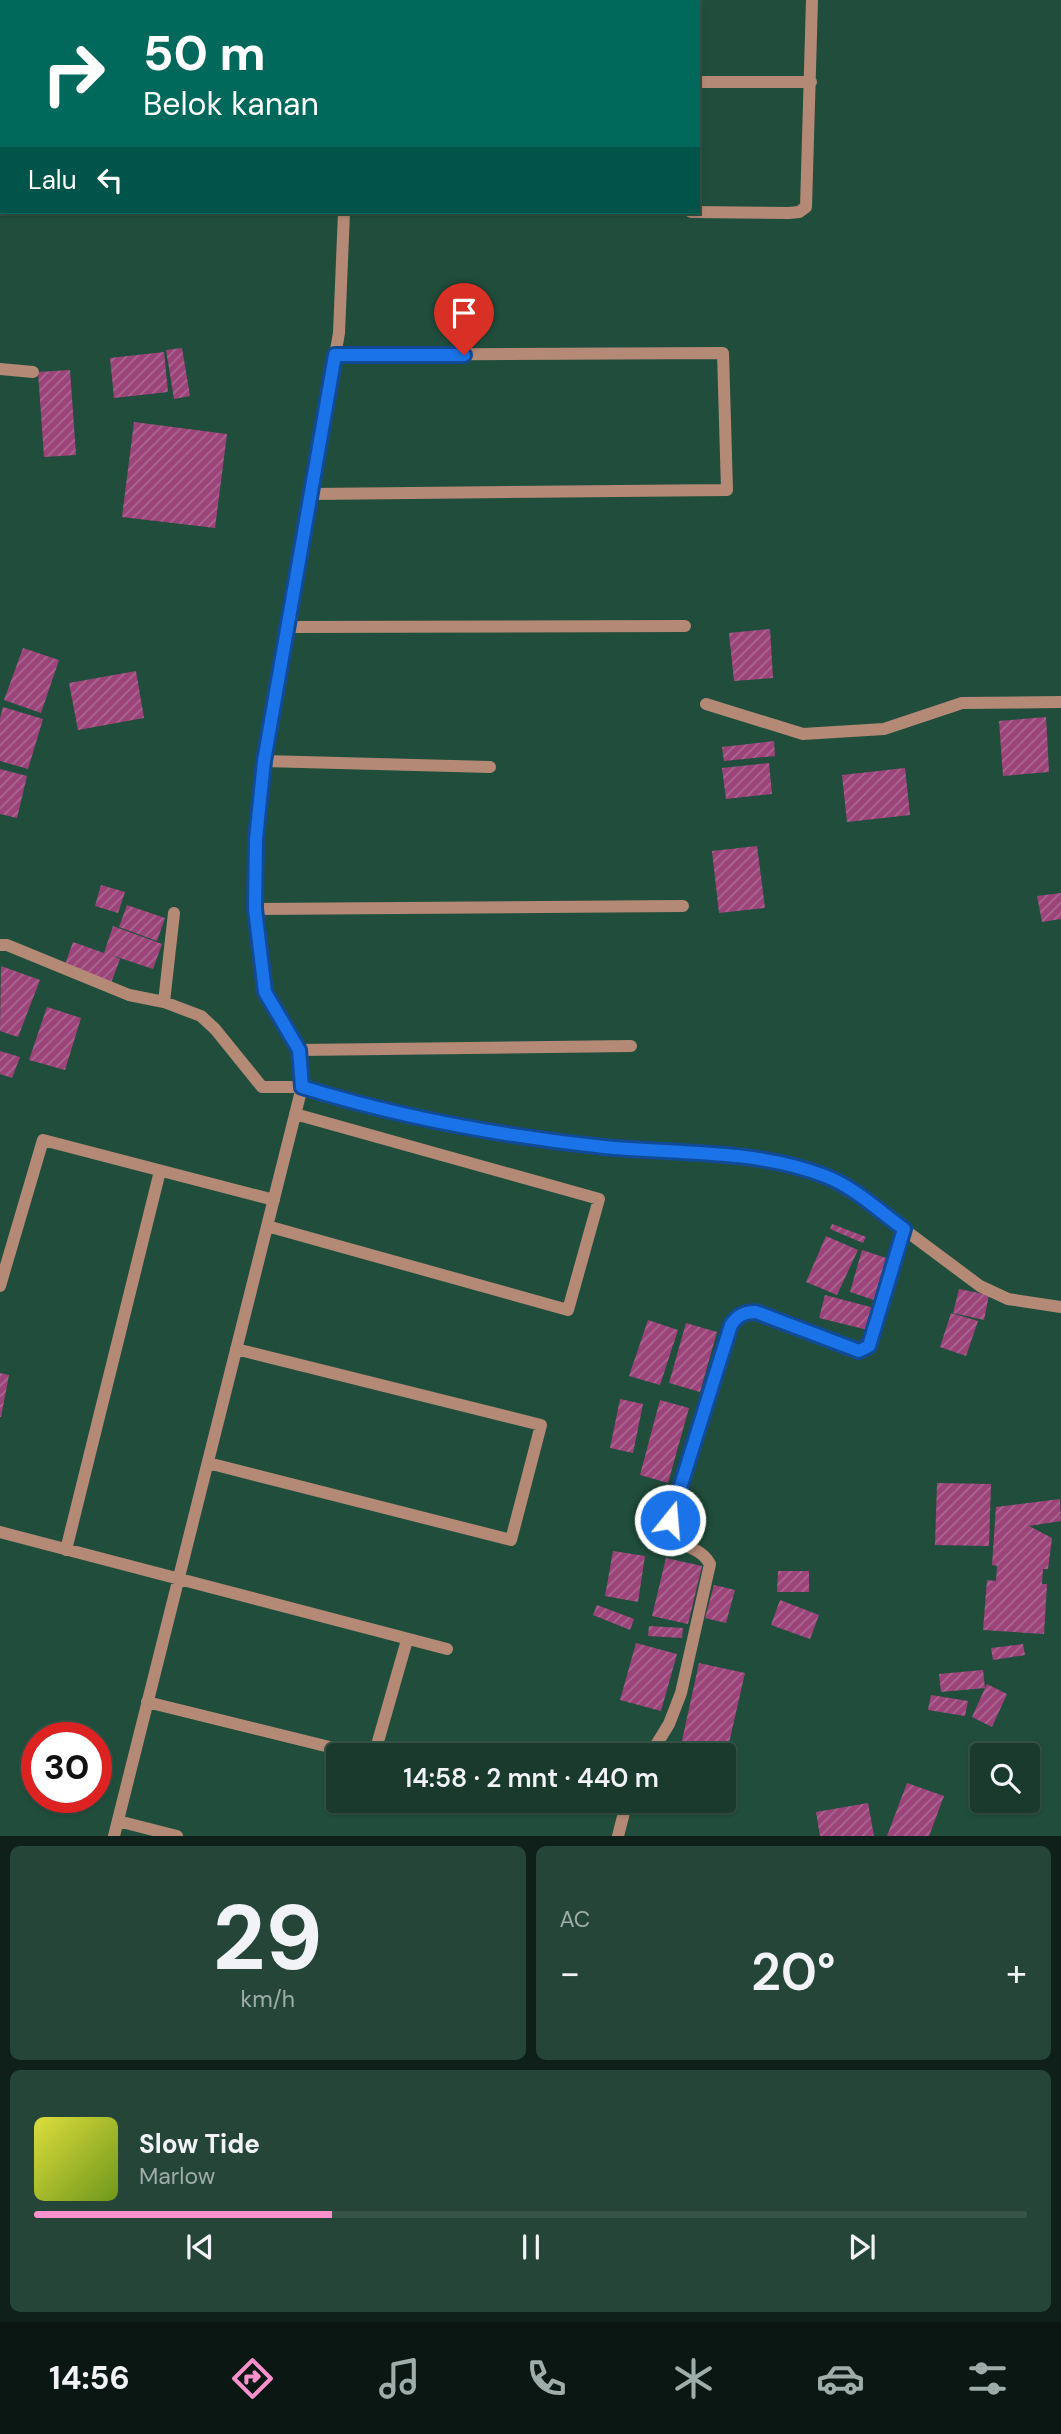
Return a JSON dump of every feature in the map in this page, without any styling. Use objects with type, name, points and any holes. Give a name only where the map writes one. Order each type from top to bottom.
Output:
[{"type":"street","points":[[700,212],[789,213],[799,212],[806,207],[812,0]]},
{"type":"street","points":[[700,82],[811,82]]},
{"type":"street","points":[[114,1836],[302,1087],[299,1050],[265,992],[255,909],[256,839],[264,761],[339,333],[344,214]]},
{"type":"street","points":[[311,494],[727,490],[723,353],[335,355]]},
{"type":"street","points":[[0,369],[33,372]]},
{"type":"street","points":[[288,627],[685,626]]},
{"type":"street","points":[[706,704],[803,734],[884,729],[962,703],[1061,702]]},
{"type":"street","points":[[264,761],[490,766]]},
{"type":"street","points":[[255,909],[683,906]]},
{"type":"street","points":[[164,1002],[174,913]]},
{"type":"street","points":[[0,946],[7,945],[130,995],[164,1002],[201,1016],[215,1029],[262,1087],[302,1087],[377,1110],[470,1130],[606,1147],[753,1158],[792,1166],[826,1176],[858,1195],[980,1286],[1008,1299],[1061,1307]]},
{"type":"street","points":[[299,1050],[631,1046]]},
{"type":"street","points":[[267,1226],[568,1310],[599,1199],[295,1114]]},
{"type":"street","points":[[0,1286],[43,1140],[274,1200]]},
{"type":"street","points":[[66,1550],[160,1171]]},
{"type":"street","points":[[657,1743],[669,1724],[681,1693],[710,1564],[706,1558],[683,1545],[672,1533],[670,1520],[731,1325],[745,1312],[756,1312],[859,1351],[865,1349],[869,1346],[904,1229]]},
{"type":"street","points":[[208,1463],[511,1540],[541,1425],[236,1349]]},
{"type":"street","points":[[0,1532],[447,1649]]},
{"type":"street","points":[[147,1702],[362,1755],[372,1751],[377,1745],[407,1640]]},
{"type":"street","points":[[618,1836],[624,1813]]},
{"type":"street","points":[[117,1821],[177,1836]]},
{"type":"building","points":[[182,348],[190,396],[174,399],[166,350]]},
{"type":"building","points":[[164,352],[168,392],[114,398],[110,358]]},
{"type":"building","points":[[70,370],[76,455],[44,457],[38,372]]},
{"type":"building","points":[[134,422],[227,434],[215,528],[122,517]]},
{"type":"building","points":[[770,629],[773,678],[734,681],[729,633]]},
{"type":"building","points":[[23,648],[59,660],[41,713],[4,700]]},
{"type":"building","points":[[136,671],[144,718],[78,730],[69,683]]},
{"type":"building","points":[[3,707],[43,719],[28,769],[0,761],[0,718]]},
{"type":"building","points":[[1046,717],[1049,772],[1003,776],[999,721]]},
{"type":"building","points":[[774,741],[775,756],[724,761],[722,747]]},
{"type":"building","points":[[769,763],[772,794],[726,799],[722,768]]},
{"type":"building","points":[[905,768],[910,815],[847,822],[842,775]]},
{"type":"building","points":[[0,769],[27,776],[17,818],[0,814]]},
{"type":"building","points":[[757,846],[765,908],[719,913],[712,851]]},
{"type":"building","points":[[101,885],[125,892],[118,913],[95,906]]},
{"type":"building","points":[[1061,893],[1061,919],[1042,922],[1037,896]]},
{"type":"building","points":[[127,905],[165,918],[157,941],[119,927]]},
{"type":"building","points":[[113,926],[162,944],[153,969],[111,955],[120,959],[111,983],[64,967],[73,942],[104,953]]},
{"type":"building","points":[[1,966],[40,980],[18,1037],[0,1031]]},
{"type":"building","points":[[47,1007],[81,1018],[65,1070],[29,1060]]},
{"type":"building","points":[[0,1051],[20,1057],[12,1078],[0,1074]]},
{"type":"building","points":[[832,1224],[866,1237],[863,1243],[830,1229]]},
{"type":"building","points":[[826,1236],[858,1250],[837,1295],[806,1282]]},
{"type":"building","points":[[862,1250],[886,1258],[874,1300],[850,1292]]},
{"type":"building","points":[[959,1289],[989,1295],[984,1320],[953,1313]]},
{"type":"building","points":[[825,1295],[874,1308],[868,1330],[819,1318]]},
{"type":"building","points":[[951,1313],[978,1321],[966,1356],[940,1347]]},
{"type":"building","points":[[648,1320],[678,1330],[660,1385],[629,1376]]},
{"type":"building","points":[[686,1323],[717,1332],[700,1392],[669,1383]]},
{"type":"building","points":[[0,1373],[9,1375],[1,1417],[0,1417]]},
{"type":"building","points":[[620,1399],[643,1404],[633,1453],[610,1448]]},
{"type":"building","points":[[660,1400],[689,1408],[668,1483],[640,1475]]},
{"type":"building","points":[[937,1483],[991,1484],[989,1546],[935,1545]]},
{"type":"building","points":[[1060,1499],[1061,1521],[1029,1526],[1052,1538],[1048,1569],[1043,1569],[1042,1584],[1047,1584],[1044,1634],[983,1630],[987,1580],[996,1581],[997,1566],[992,1565],[996,1507]]},
{"type":"building","points":[[613,1551],[645,1556],[638,1602],[605,1596]]},
{"type":"building","points":[[666,1558],[702,1566],[688,1624],[652,1616]]},
{"type":"building","points":[[778,1571],[809,1571],[809,1592],[777,1592]]},
{"type":"building","points":[[714,1585],[735,1590],[726,1623],[705,1618]]},
{"type":"building","points":[[780,1600],[819,1615],[810,1639],[771,1625]]},
{"type":"building","points":[[597,1605],[634,1619],[630,1630],[593,1615]]},
{"type":"building","points":[[649,1626],[683,1628],[682,1638],[648,1636]]},
{"type":"building","points":[[636,1643],[677,1654],[661,1711],[620,1700]]},
{"type":"building","points":[[1023,1644],[1025,1655],[993,1660],[991,1648]]},
{"type":"building","points":[[699,1663],[745,1673],[729,1743],[681,1743]]},
{"type":"building","points":[[983,1670],[985,1688],[941,1692],[939,1674]]},
{"type":"building","points":[[987,1684],[1007,1694],[992,1727],[972,1717]]},
{"type":"building","points":[[931,1695],[968,1701],[965,1716],[928,1710]]},
{"type":"building","points":[[907,1783],[944,1796],[929,1836],[887,1836]]},
{"type":"building","points":[[868,1803],[874,1836],[820,1836],[816,1812]]},
{"type":"route","points":[[464,355],[335,355],[264,761],[256,839],[255,909],[265,992],[299,1050],[302,1087],[377,1110],[470,1130],[606,1147],[753,1158],[792,1166],[826,1176],[858,1195],[904,1229],[869,1346],[865,1349],[859,1351],[756,1312],[745,1312],[737,1317],[731,1325],[670,1520]]}]
